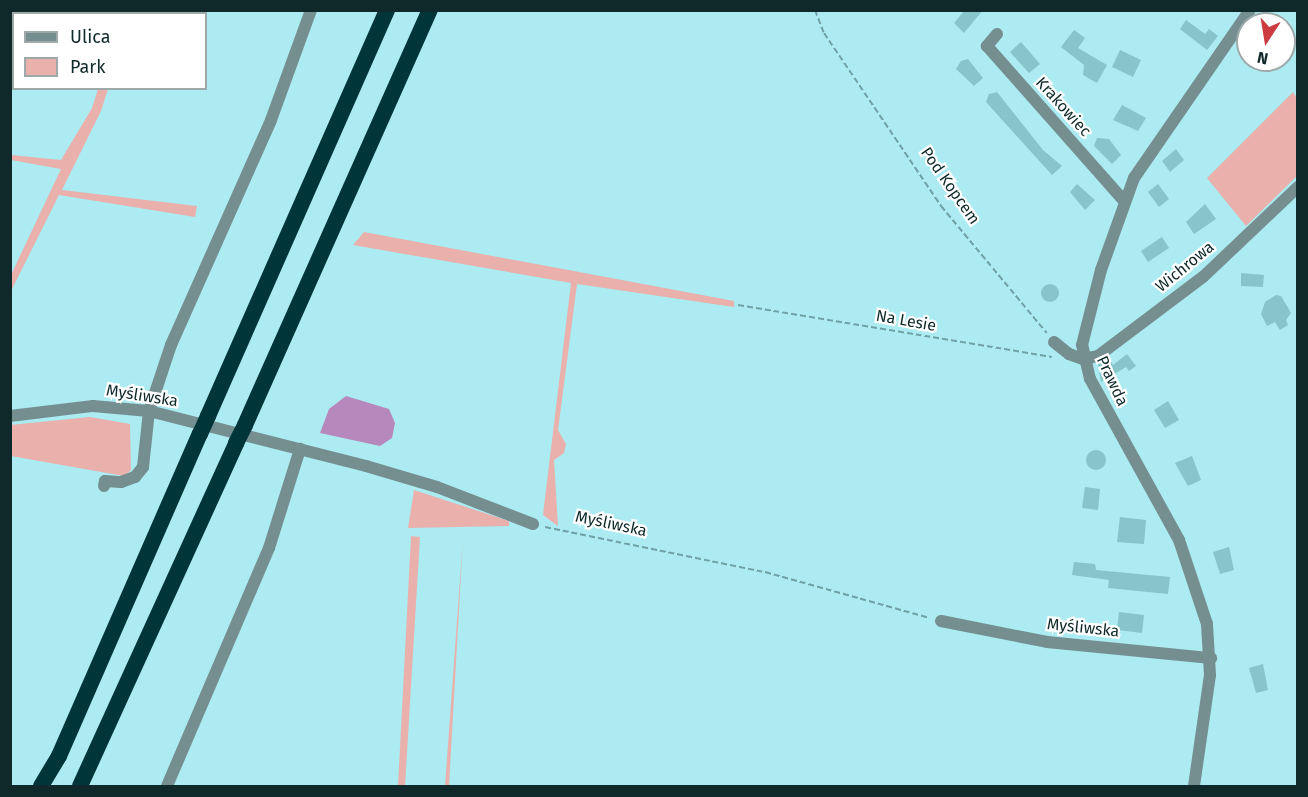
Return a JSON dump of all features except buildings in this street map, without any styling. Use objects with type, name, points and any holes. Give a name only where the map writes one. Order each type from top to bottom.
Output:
[{"type":"highway","points":[[41,786],[59,756],[387,10]]},
{"type":"highway","points":[[80,786],[430,10]]},
{"type":"street","points":[[104,486],[105,481],[121,482],[135,477],[143,467],[149,411],[171,345],[271,120],[311,10]]},
{"type":"street","name":"Prawda","points":[[1194,786],[1211,658],[1207,624],[1179,540],[1090,379],[1083,359],[1086,321],[1124,201],[1151,150],[1250,10]]},
{"type":"street","name":"Krakowiec","points":[[997,34],[987,46],[1124,201]]},
{"type":"street","name":"Wichrowa","points":[[1083,359],[1098,356],[1203,276],[1298,187]]},
{"type":"street","points":[[1054,342],[1069,354],[1083,359]]},
{"type":"street","name":"Myśliwska","points":[[10,416],[93,406],[149,411],[437,487],[533,524]]},
{"type":"street","points":[[167,786],[269,548],[300,449]]},
{"type":"street","name":"Myśliwska","points":[[941,621],[1047,642],[1211,658]]},
{"type":"path","name":"Pod Kopcem","points":[[815,10],[824,33],[941,206],[1054,342]]},
{"type":"path","name":"Na Lesie","points":[[738,305],[1001,351],[1061,358],[1069,354]]},
{"type":"path","name":"Myśliwska","points":[[533,524],[765,572],[941,621]]},
{"type":"green space","points":[[98,90],[108,90],[101,111],[62,190],[197,206],[195,217],[59,195],[11,291],[11,275],[61,169],[11,160],[11,155],[61,160],[92,108]]},
{"type":"green space","points":[[1293,92],[1297,98],[1297,176],[1246,226],[1207,178]]},
{"type":"green space","points":[[364,232],[734,301],[734,307],[577,284],[558,430],[566,444],[564,453],[554,460],[558,526],[543,515],[571,283],[353,245]]},
{"type":"green space","points":[[90,417],[130,424],[131,470],[124,476],[11,456],[10,425]]},
{"type":"green space","points":[[414,490],[509,521],[509,526],[408,528]]},
{"type":"green space","points":[[411,536],[420,537],[405,786],[398,786]]},
{"type":"green space","points":[[463,538],[449,786],[445,786]]},
{"type":"shaded area","points":[[346,396],[389,409],[395,423],[392,438],[380,446],[320,433],[329,409]]}]
